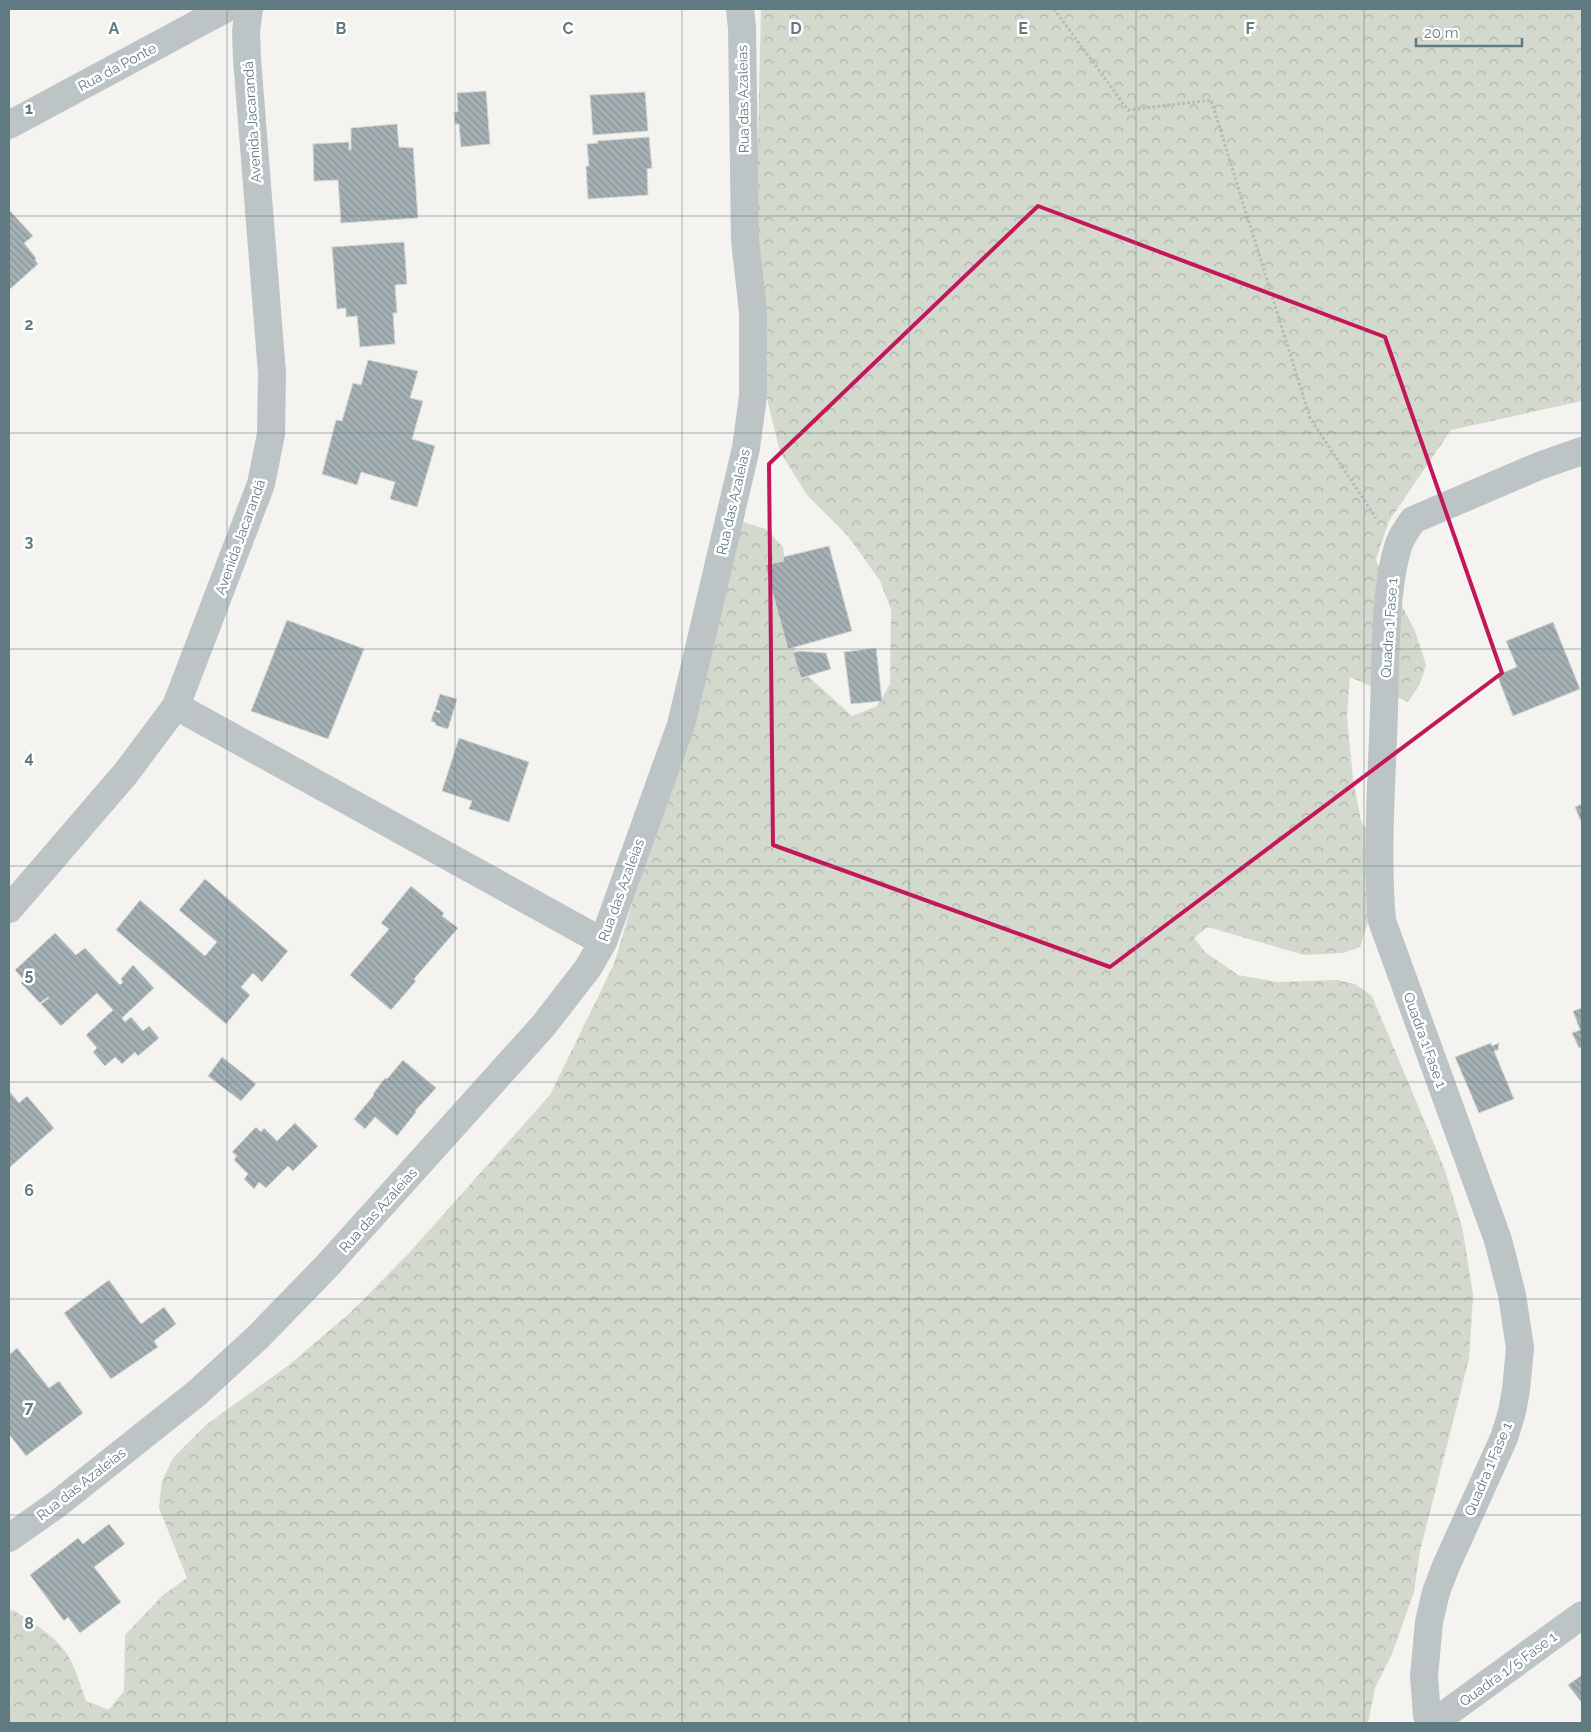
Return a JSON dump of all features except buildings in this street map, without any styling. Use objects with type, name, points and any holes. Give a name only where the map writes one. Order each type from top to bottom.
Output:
[{"type":"street","name":"Rua da Ponte","points":[[9,125],[225,9]]},
{"type":"street","name":"Avenida Jacarandá","points":[[9,909],[126,773],[176,706],[261,484],[271,434],[272,373],[247,59],[246,31],[250,9]]},
{"type":"street","name":"Rua das Azaleias","points":[[9,1538],[56,1505],[197,1393],[258,1336],[325,1268],[543,1026],[588,968],[603,942],[681,725],[746,448],[754,396],[753,312],[745,240],[742,28],[740,9]]},
{"type":"street","name":"Quadra 1 Fase 1","points":[[1431,1723],[1427,1716],[1424,1676],[1428,1622],[1436,1592],[1446,1566],[1504,1438],[1516,1390],[1520,1348],[1512,1294],[1498,1240],[1382,922],[1379,888],[1379,850],[1390,594],[1397,549],[1402,535],[1413,520],[1540,466],[1582,451]]},
{"type":"street","points":[[176,706],[603,942]]},
{"type":"street","name":"Quadra 1/5 Fase 1","points":[[1431,1723],[1582,1615]]},
{"type":"path","points":[[1054,9],[1128,110],[1211,100],[1310,418],[1397,549]]},
{"type":"highlighted area","points":[[1038,206],[1385,337],[1502,673],[1110,967],[773,845],[769,464]]},
{"type":"green space","points":[[761,9],[1582,9],[1582,401],[1451,430],[1389,521],[1376,559],[1383,578],[1398,598],[1415,631],[1426,665],[1420,684],[1408,702],[1350,677],[1347,716],[1353,779],[1361,821],[1372,840],[1374,904],[1360,947],[1343,953],[1304,955],[1208,927],[1194,938],[1205,952],[1238,975],[1277,982],[1337,980],[1355,984],[1372,996],[1445,1170],[1463,1231],[1473,1295],[1469,1359],[1420,1551],[1414,1592],[1392,1654],[1375,1688],[1368,1723],[9,1723],[9,1612],[13,1610],[53,1638],[71,1661],[86,1701],[109,1710],[124,1691],[125,1635],[163,1595],[187,1578],[159,1508],[162,1481],[173,1458],[207,1424],[289,1365],[351,1312],[408,1254],[550,1095],[614,964],[700,677],[740,521],[766,529],[783,547],[797,666],[852,716],[877,706],[890,684],[891,609],[880,581],[848,536],[807,495],[780,452],[761,374],[748,232],[758,136]]}]
